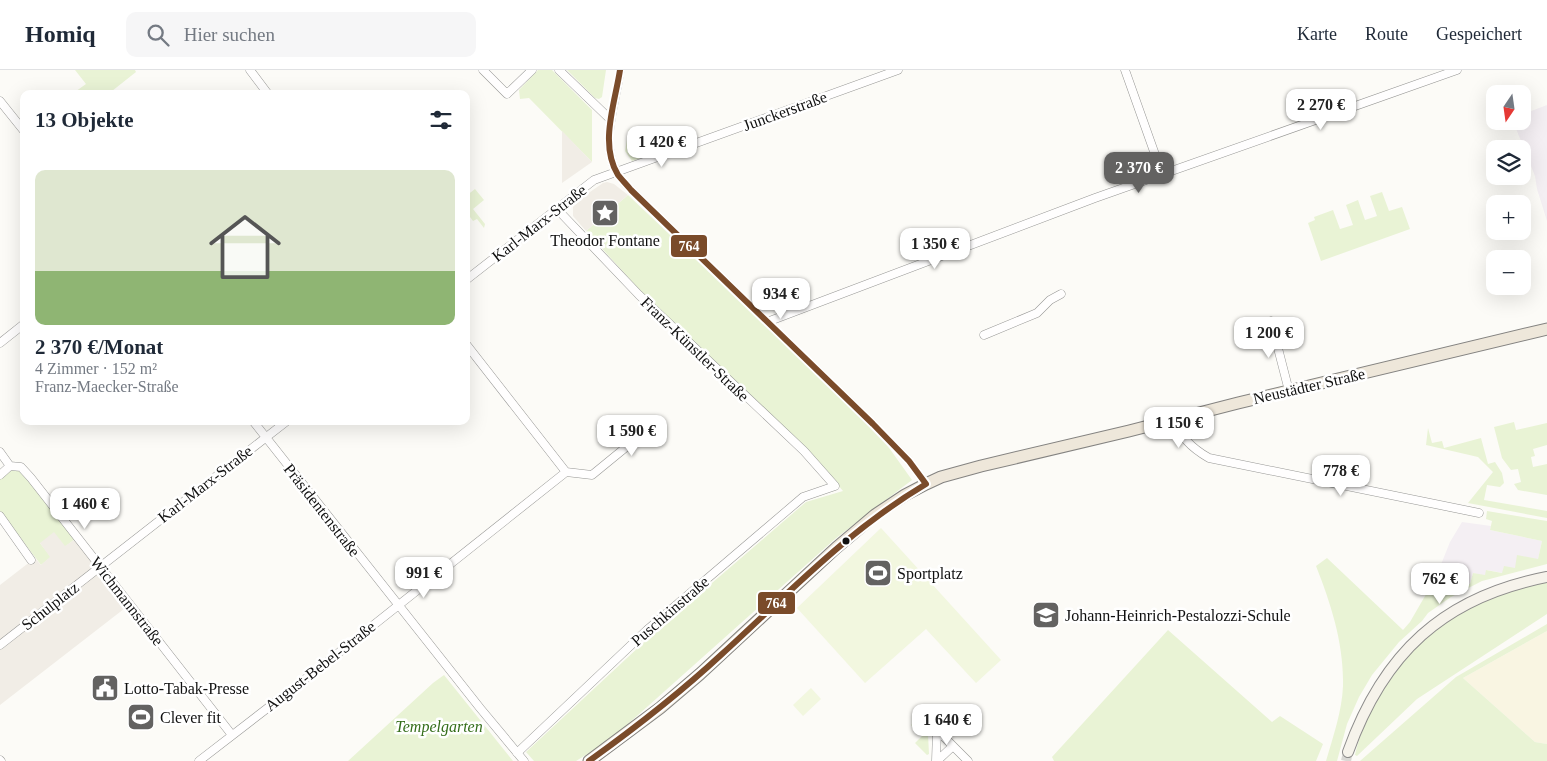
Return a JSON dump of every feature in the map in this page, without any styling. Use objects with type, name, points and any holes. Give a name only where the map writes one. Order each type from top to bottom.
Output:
[{"type":"main road","name":"Neustädter Straße","points":[[926,484],[941,477],[981,466],[1547,329]]},
{"type":"main road","points":[[589,761],[662,706],[700,674],[836,548],[876,515],[905,495],[926,484]]},
{"type":"main road","points":[[1348,752],[1374,693],[1393,665],[1416,639],[1450,613],[1475,599],[1508,586],[1547,577]]},
{"type":"street","points":[[250,70],[265,90]]},
{"type":"street","points":[[483,70],[507,94],[532,70]]},
{"type":"street","points":[[559,70],[610,120]]},
{"type":"street","points":[[620,70],[617,93],[610,120],[610,152],[616,172],[631,190],[874,424],[909,461],[926,484]]},
{"type":"street","name":"Junckerstraße","points":[[616,172],[898,70]]},
{"type":"street","points":[[1125,70],[1162,174]]},
{"type":"street","points":[[767,322],[1095,198],[1457,70]]},
{"type":"street","points":[[0,101],[20,126]]},
{"type":"street","name":"Karl-Marx-Straße","points":[[470,277],[594,180],[616,172]]},
{"type":"street","name":"Franz-Künstler-Straße","points":[[557,209],[640,296],[804,451],[835,486]]},
{"type":"street","points":[[984,335],[1037,313],[1050,300],[1061,294]]},
{"type":"street","points":[[1271,321],[1289,391]]},
{"type":"street","points":[[0,343],[20,327]]},
{"type":"street","points":[[470,349],[566,472],[592,475],[658,421]]},
{"type":"street","points":[[1174,420],[1177,430],[1183,437],[1208,458],[1478,514]]},
{"type":"street","name":"Präsidentenstraße","points":[[256,425],[524,761]]},
{"type":"street","name":"Karl-Marx-Straße","points":[[100,567],[281,425]]},
{"type":"street","name":"Wichmannstraße","points":[[0,452],[10,466],[22,466],[232,735]]},
{"type":"street","points":[[0,475],[10,466]]},
{"type":"street","name":"August-Bebel-Straße","points":[[198,761],[566,472]]},
{"type":"street","name":"Puschkinstraße","points":[[517,753],[647,630],[803,497],[835,486]]},
{"type":"street","points":[[0,516],[31,560]]},
{"type":"street","name":"Schulplatz","points":[[0,645],[100,567]]},
{"type":"street","points":[[936,761],[937,730],[968,761]]},
{"type":"street","points":[[936,761],[953,746]]},
{"type":"shaded area","points":[[1547,105],[1547,221],[1531,166],[1531,140],[1521,140],[1517,130],[1531,130],[1531,111]]},
{"type":"shaded area","points":[[562,131],[592,162],[562,183]]},
{"type":"shaded area","points":[[607,182],[614,184],[628,195],[586,231],[573,216],[573,206],[577,201]]},
{"type":"shaded area","points":[[1462,522],[1491,526],[1490,530],[1542,541],[1538,559],[1503,573],[1487,570],[1485,576],[1473,573],[1470,584],[1436,577],[1450,542]]},
{"type":"shaded area","points":[[54,532],[65,546],[77,538],[129,605],[0,705],[0,585],[35,558],[41,565],[50,557],[40,543]]},
{"type":"shaded area","points":[[1547,631],[1547,744],[1535,742],[1463,678]]},
{"type":"green space","points":[[75,70],[135,70],[136,72],[113,90],[78,90],[86,84]]},
{"type":"green space","points":[[538,70],[552,70],[592,110],[592,162],[529,98],[520,99],[519,90]]},
{"type":"green space","points":[[567,70],[606,70],[602,97],[599,99],[595,98]]},
{"type":"green space","points":[[629,129],[645,133],[638,133],[633,138],[633,143],[640,151],[643,152],[649,149],[652,146],[653,139],[663,148],[656,153],[632,161],[625,151]]},
{"type":"green space","points":[[475,189],[484,200],[473,209],[485,224],[484,228],[477,219],[473,221],[470,217],[470,193]]},
{"type":"green space","points":[[1382,192],[1389,211],[1402,207],[1410,229],[1321,261],[1308,223],[1315,220],[1314,217],[1333,210],[1340,229],[1353,225],[1346,205],[1358,200],[1365,220],[1377,216],[1370,196]]},
{"type":"green space","points":[[628,195],[877,431],[912,480],[835,539],[610,740],[576,761],[534,761],[526,752],[655,632],[806,502],[843,491],[806,448],[647,298],[586,231]]},
{"type":"green space","points":[[1514,422],[1516,430],[1547,423],[1547,445],[1533,449],[1535,456],[1531,457],[1533,467],[1547,464],[1547,495],[1518,490],[1514,484],[1521,482],[1518,469],[1511,470],[1502,458],[1494,427]]},
{"type":"green space","points":[[1428,428],[1432,443],[1442,441],[1444,448],[1481,438],[1488,464],[1495,462],[1502,473],[1504,483],[1500,487],[1487,485],[1484,500],[1547,511],[1547,518],[1468,503],[1493,472],[1478,457],[1426,445]]},
{"type":"green space","points":[[9,469],[19,471],[26,479],[28,478],[75,539],[65,547],[40,543],[51,557],[41,565],[0,511],[0,476]]},
{"type":"green space","points":[[1487,511],[1547,521],[1547,564],[1482,581],[1451,597],[1428,613],[1399,642],[1372,675],[1359,697],[1347,724],[1337,761],[1326,761],[1341,705],[1343,670],[1335,624],[1316,566],[1327,558],[1403,630],[1410,622],[1436,577],[1470,584],[1473,573],[1485,575],[1486,570],[1502,573],[1504,566],[1515,568],[1517,555],[1538,559],[1542,541],[1490,530],[1492,521],[1486,519]]},
{"type":"green space","name":"Sportplatz","points":[[881,528],[1001,660],[976,683],[926,629],[865,683],[797,608]]},
{"type":"green space","points":[[1547,582],[1547,614],[1417,699],[1357,756],[1355,755],[1363,728],[1375,703],[1389,680],[1406,658],[1425,639],[1447,622],[1496,596],[1508,591]]},
{"type":"green space","points":[[1547,624],[1547,631],[1463,678],[1535,742],[1547,744],[1547,761],[1360,761],[1456,677]]},
{"type":"green space","points":[[1168,630],[1272,722],[1280,716],[1323,744],[1316,761],[1054,761],[1052,757]]},
{"type":"green space","name":"Tempelgarten","points":[[444,675],[513,761],[348,761],[433,683]]},
{"type":"green space","points":[[811,688],[821,699],[803,716],[793,705]]},
{"type":"green space","points":[[914,722],[919,722],[930,733],[928,734],[929,754],[927,755],[915,743],[922,736],[911,725]]},
{"type":"tunnel","points":[[1346,761],[1348,752]]},
{"type":"transit line","name":"764","points":[[589,761],[690,683],[844,542],[897,502],[926,484],[909,461],[873,424],[631,190],[618,175],[612,163],[609,137],[620,70]]},
{"type":"place","name":"Theodor Fontane","points":[[605,213]]},
{"type":"place","name":"Sportplatz","points":[[878,573]]},
{"type":"place","name":"Johann-Heinrich-Pestalozzi-Schule","points":[[1046,615]]},
{"type":"place","name":"Lotto-Tabak-Presse","points":[[105,688]]},
{"type":"place","name":"Clever fit","points":[[141,717]]}]
